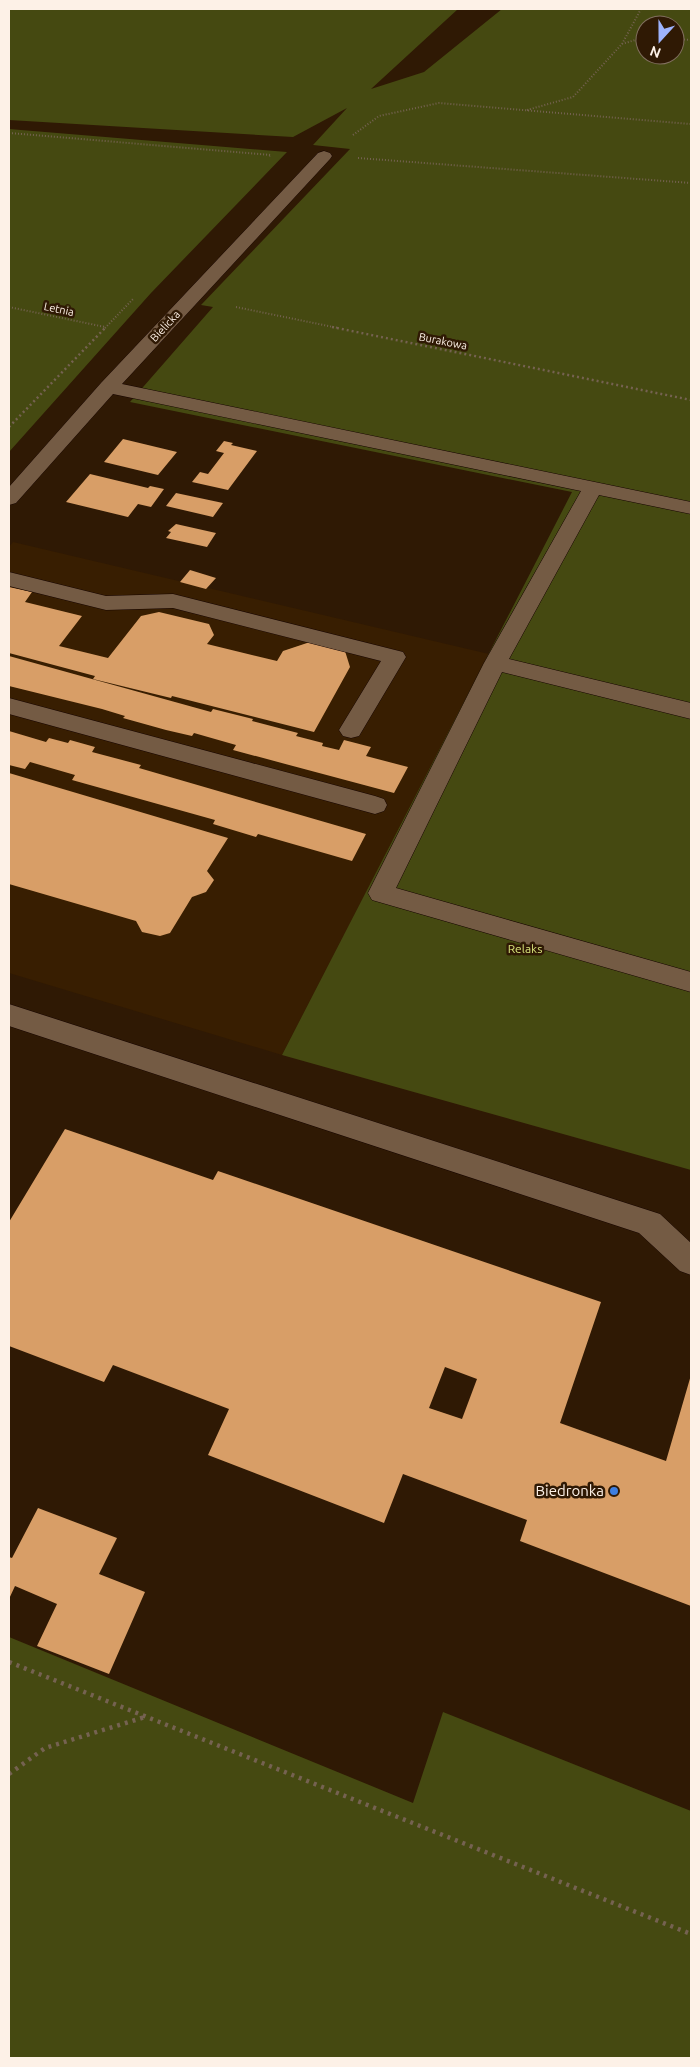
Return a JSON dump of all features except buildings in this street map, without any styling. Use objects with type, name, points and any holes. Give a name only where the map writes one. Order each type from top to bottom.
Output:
[{"type":"street","name":"Bielicka","points":[[9,499],[108,387],[324,156]]},
{"type":"street","points":[[108,387],[691,508]]},
{"type":"street","points":[[593,487],[495,663],[381,893],[691,982]]},
{"type":"street","points":[[9,578],[106,604],[173,601],[395,657],[351,730]]},
{"type":"street","points":[[495,663],[691,711]]},
{"type":"street","points":[[9,706],[375,805]]},
{"type":"street","points":[[9,1015],[649,1223],[691,1262]]},
{"type":"path","points":[[524,111],[573,97],[622,44],[641,9]]},
{"type":"path","points":[[622,44],[635,40]]},
{"type":"path","points":[[324,156],[379,116],[439,103],[691,124]]},
{"type":"path","points":[[9,133],[271,155],[264,162]]},
{"type":"path","points":[[324,156],[691,183]]},
{"type":"path","points":[[9,427],[134,298]]},
{"type":"path","name":"Burakowa","points":[[191,298],[691,400]]},
{"type":"path","name":"Letnia","points":[[9,307],[106,327]]},
{"type":"path","points":[[9,1662],[691,1934]]},
{"type":"path","points":[[9,1774],[45,1748],[146,1717]]},
{"type":"shaded area","points":[[13,542],[489,654],[282,1055],[9,973],[9,547]]},
{"type":"green space","name":"Relaks","points":[[9,9],[458,9],[371,89],[424,72],[502,9],[691,9],[691,1170],[282,1055],[572,492],[130,402],[213,307],[201,305],[350,149],[313,145],[347,108],[293,137],[9,120]]},
{"type":"green space","points":[[9,129],[287,152],[151,293],[9,452]]},
{"type":"green space","points":[[9,1637],[413,1803],[443,1712],[691,1811],[691,2058],[9,2058]]},
{"type":"place","name":"Biedronka","points":[[614,1491]]}]
